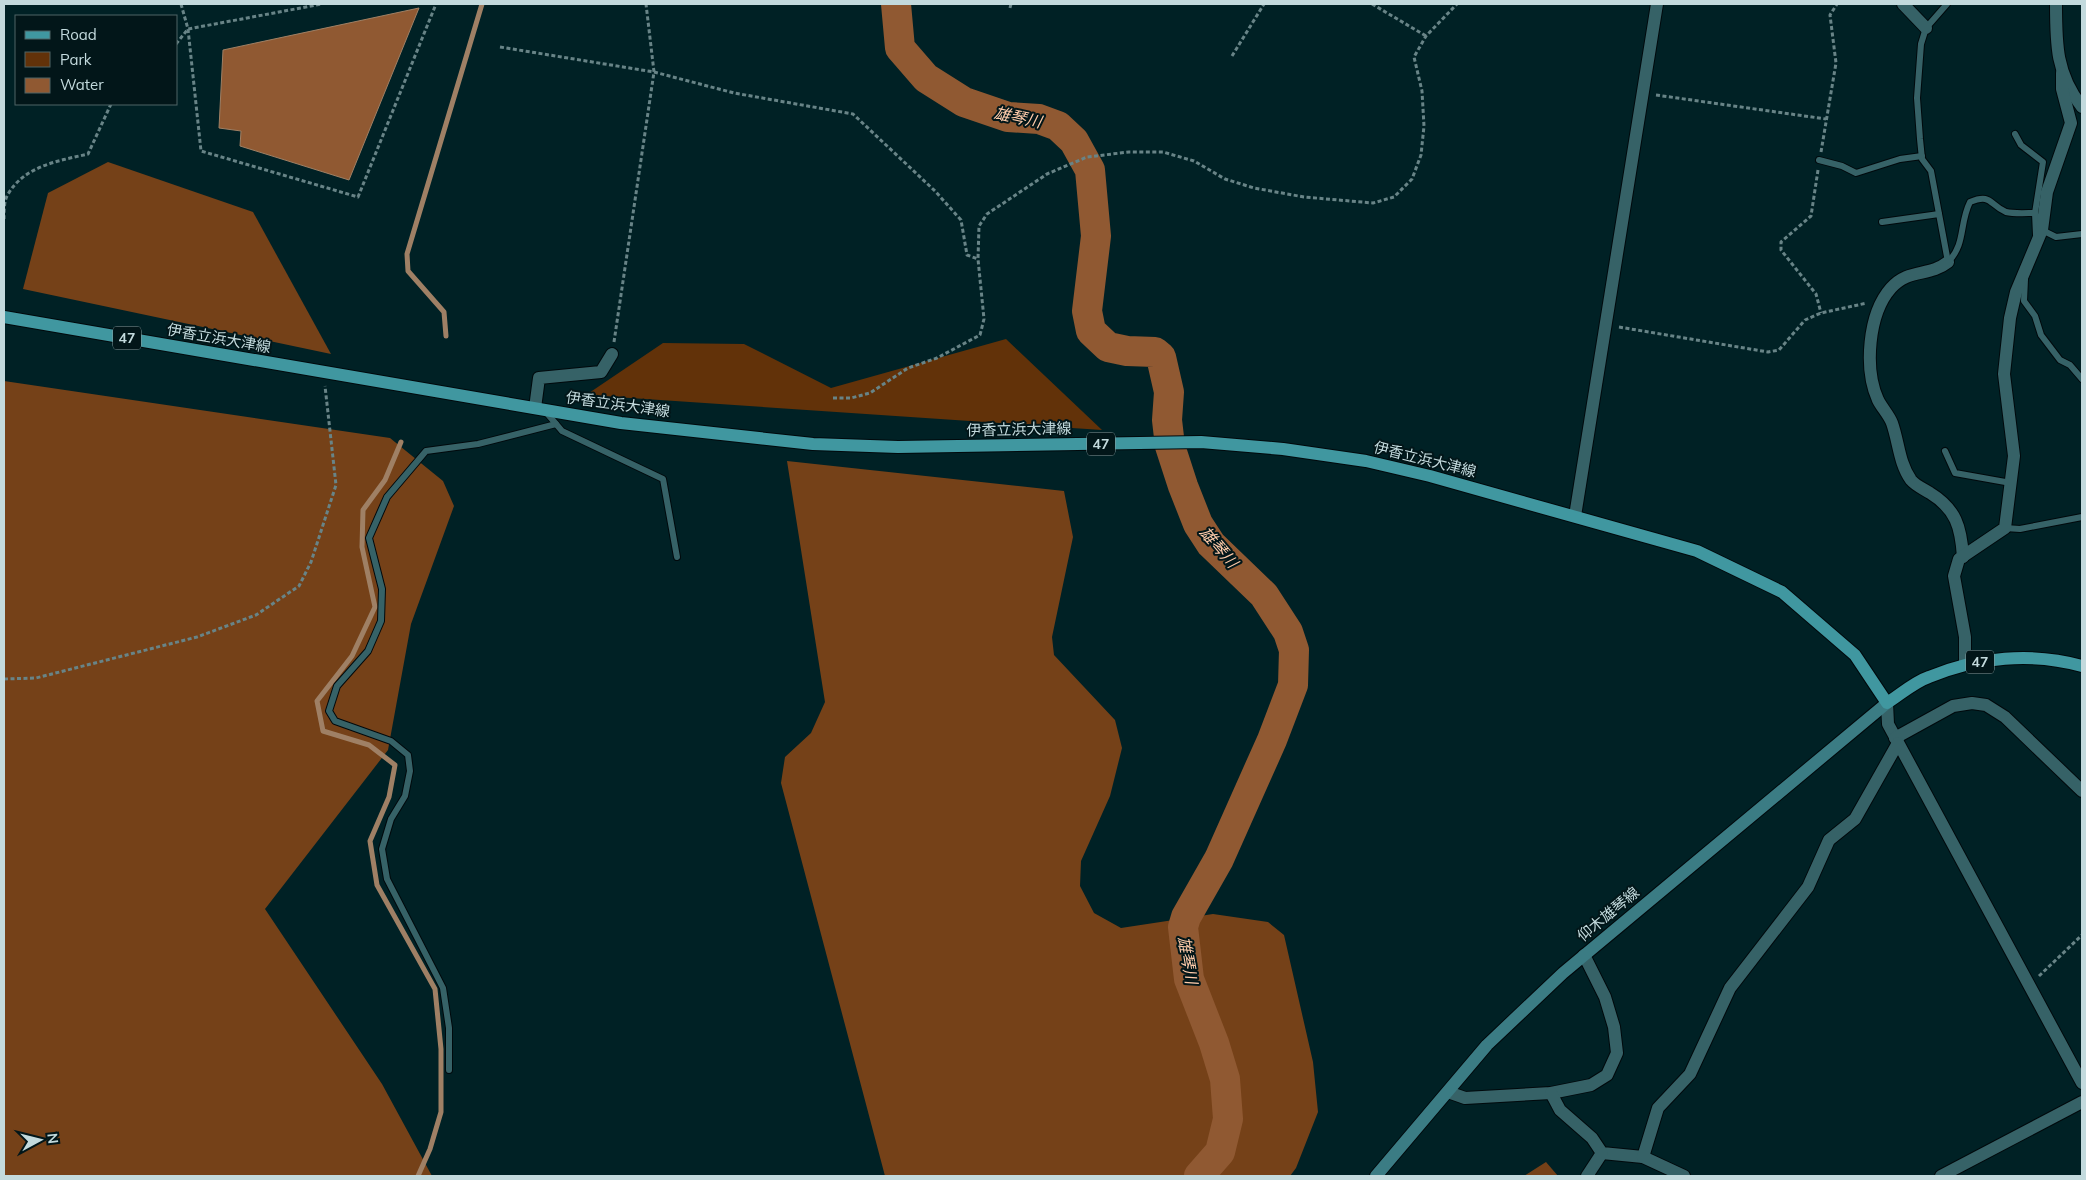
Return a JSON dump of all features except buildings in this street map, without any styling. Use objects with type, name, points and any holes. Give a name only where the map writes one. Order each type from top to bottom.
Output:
[{"type":"main road","name":"伊香立浜大津線","points":[[4,317],[621,423],[813,444],[898,447],[1200,442],[1283,449],[1366,461],[1430,476],[1697,550],[1782,592],[1855,655],[1887,703]]},
{"type":"main road","name":"47","points":[[1887,703],[1927,677],[1974,662],[2027,657],[2082,666]]},
{"type":"main road","name":"仰木雄琴線","points":[[1376,1176],[1487,1045],[1584,955],[1887,703]]},
{"type":"street","points":[[1575,516],[1657,4]]},
{"type":"street","points":[[1903,4],[1926,28]]},
{"type":"street","points":[[2056,4],[2057,55],[2062,73],[2073,96],[2082,107]]},
{"type":"street","points":[[1965,665],[1965,637],[1954,576],[1959,559],[2005,528],[2014,456],[2004,374],[2010,318],[2016,292],[2042,230],[2047,192],[2071,123],[2062,89],[2062,73]]},
{"type":"street","points":[[1948,262],[1925,273],[1904,276],[1881,302],[1873,326],[1871,349],[1872,377],[1878,400],[1891,421],[1902,466],[1913,483],[1945,502],[1958,522],[1963,556]]},
{"type":"street","points":[[540,409],[540,378],[601,372],[612,354]]},
{"type":"street","points":[[1887,703],[1888,724],[2082,1083]]},
{"type":"street","points":[[1643,1157],[1658,1108],[1690,1074],[1730,988],[1808,887],[1829,840],[1856,819],[1897,741],[1953,706],[1972,703],[1986,705],[2005,717],[2082,791]]},
{"type":"street","points":[[1448,1092],[1465,1098],[1551,1093],[1591,1085],[1606,1075],[1617,1053],[1614,1027],[1605,997],[1584,955]]},
{"type":"street","points":[[1551,1093],[1560,1110],[1592,1138],[1602,1153]]},
{"type":"street","points":[[1941,1176],[2082,1102]]},
{"type":"street","points":[[1602,1153],[1643,1157],[1684,1176]]},
{"type":"street","points":[[1587,1176],[1602,1153]]},
{"type":"lane","points":[[1947,4],[1926,28],[1921,44],[1917,98],[1922,156],[1931,170],[1948,262]]},
{"type":"lane","points":[[2015,134],[2020,145],[2043,162],[2035,213],[2036,244]]},
{"type":"lane","points":[[1819,160],[1842,166],[1856,173],[1900,159],[1922,156]]},
{"type":"lane","points":[[1948,262],[1959,248],[1965,213],[1970,202],[1980,198],[1989,199],[2007,212],[2035,213]]},
{"type":"lane","points":[[1882,222],[1939,214]]},
{"type":"lane","points":[[2042,230],[2056,238],[2082,234]]},
{"type":"lane","points":[[2026,268],[2024,301],[2035,316],[2041,335],[2060,360],[2070,365],[2082,379]]},
{"type":"lane","points":[[540,409],[562,431],[663,479],[677,557]]},
{"type":"lane","points":[[449,1070],[449,1028],[443,988],[387,879],[382,849],[391,819],[405,796],[410,771],[408,755],[391,741],[335,721],[329,710],[337,686],[368,651],[381,621],[382,589],[369,538],[387,497],[426,451],[478,444],[556,424]]},
{"type":"lane","points":[[1945,451],[1955,473],[2011,483]]},
{"type":"lane","points":[[2005,528],[2020,529],[2082,517]]},
{"type":"path","points":[[181,4],[188,30],[200,151],[358,197],[436,4]]},
{"type":"path","points":[[178,42],[188,30],[322,4]]},
{"type":"path","points":[[612,354],[654,72],[646,4]]},
{"type":"path","points":[[1232,56],[1264,4]]},
{"type":"path","points":[[1372,4],[1426,36]]},
{"type":"path","points":[[833,398],[851,398],[870,392],[908,368],[937,358],[980,335],[984,319],[978,259],[979,226],[987,214],[1047,174],[1087,157],[1129,152],[1163,152],[1194,161],[1225,179],[1254,188],[1304,198],[1373,202],[1394,197],[1412,179],[1421,156],[1424,126],[1422,91],[1414,57],[1426,36],[1457,4]]},
{"type":"path","points":[[1821,313],[1816,294],[1781,250],[1781,242],[1811,216],[1836,63],[1830,15],[1837,4]]},
{"type":"path","points":[[500,47],[654,72],[734,93],[853,114],[935,191],[961,220],[967,256],[978,259]]},
{"type":"path","points":[[1643,93],[1826,119]]},
{"type":"path","points":[[4,219],[6,197],[19,179],[44,164],[88,154],[112,105]]},
{"type":"path","points":[[1605,324],[1768,352],[1779,350],[1805,320],[1821,313],[1871,302],[1886,295]]},
{"type":"path","points":[[4,679],[36,678],[197,637],[256,615],[299,586],[311,562],[336,485],[324,372]]},
{"type":"path","points":[[2029,984],[2082,935]]},
{"type":"green space","points":[[1006,339],[1102,430],[586,395],[663,343],[744,344],[831,388]]},
{"type":"shaded area","points":[[108,162],[253,212],[331,354],[23,289],[48,193]]},
{"type":"shaded area","points":[[4,381],[390,438],[443,481],[454,506],[411,624],[388,750],[265,909],[382,1084],[432,1176],[4,1176]]},
{"type":"shaded area","points":[[787,461],[1064,491],[1073,537],[1052,637],[1054,655],[1115,720],[1122,748],[1110,796],[1081,861],[1080,886],[1094,913],[1121,928],[1213,914],[1268,922],[1284,935],[1313,1062],[1318,1112],[1296,1168],[1290,1176],[885,1176],[781,783],[785,757],[811,733],[825,702]]},
{"type":"shaded area","points":[[1546,1162],[1558,1176],[1524,1176]]},
{"type":"water","points":[[419,8],[349,180],[240,146],[241,131],[219,128],[223,50]]},
{"type":"waterway","points":[[446,336],[444,312],[408,271],[407,254],[482,4]]},
{"type":"waterway","name":"雄琴川","points":[[896,4],[900,48],[926,78],[964,102],[1008,117],[1039,119],[1058,126],[1074,141],[1090,170],[1096,236],[1087,311],[1091,331],[1108,347],[1127,351],[1155,352],[1161,357],[1169,392],[1167,420],[1170,446],[1198,524],[1211,544],[1264,595],[1288,632],[1294,650],[1293,685],[1272,740],[1219,859],[1186,917],[1183,927],[1189,979],[1214,1043],[1225,1079],[1228,1119],[1220,1152],[1199,1176]]},
{"type":"waterway","points":[[401,442],[385,480],[363,510],[362,547],[375,607],[352,656],[317,701],[323,731],[369,745],[395,765],[389,797],[370,841],[377,885],[435,989],[441,1049],[441,1112],[430,1149],[418,1176]]}]
